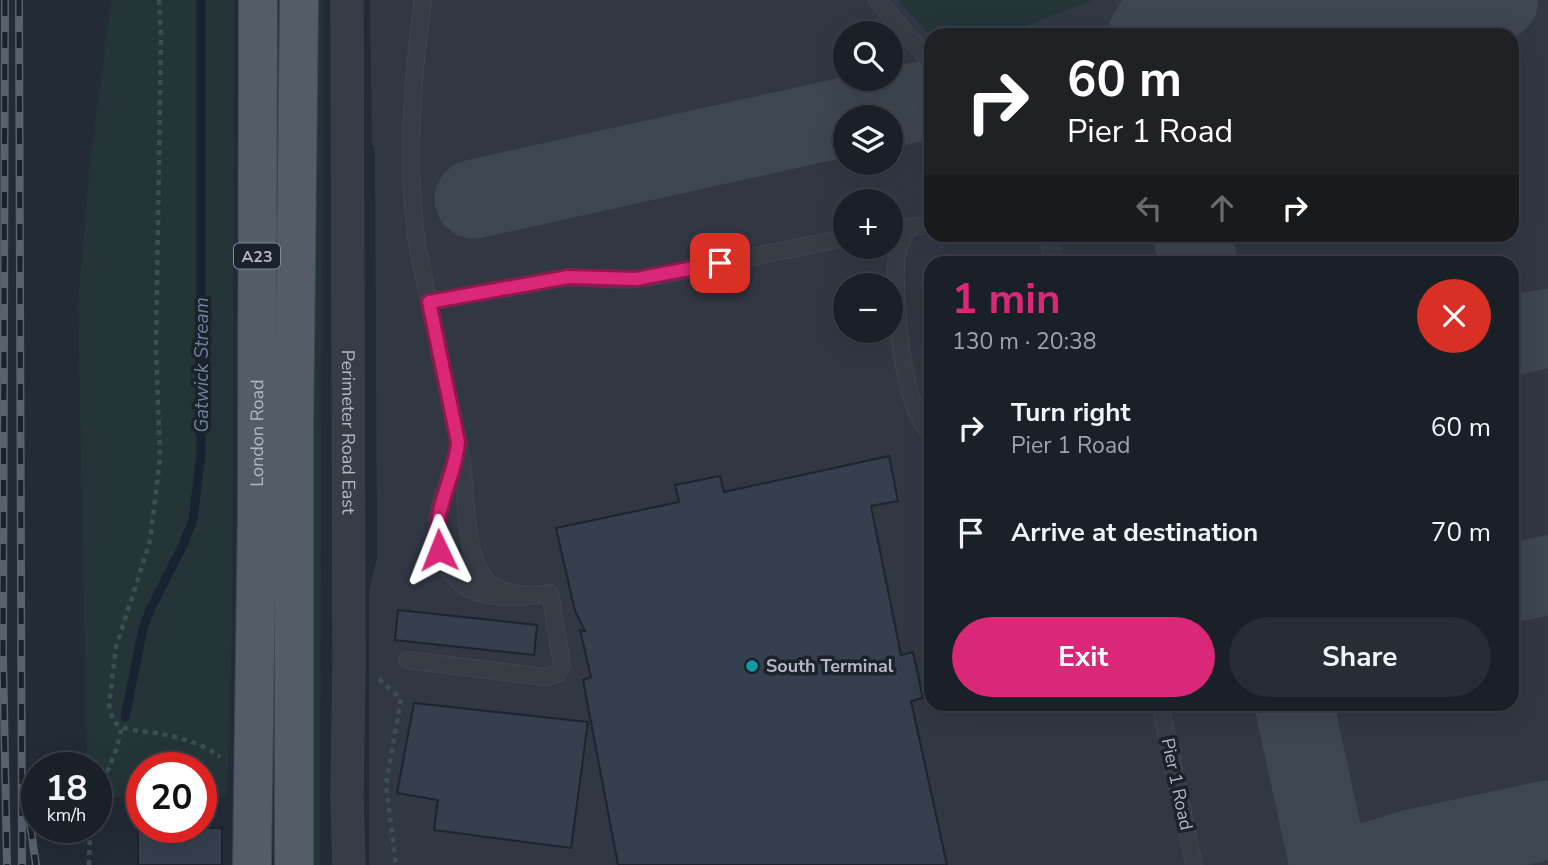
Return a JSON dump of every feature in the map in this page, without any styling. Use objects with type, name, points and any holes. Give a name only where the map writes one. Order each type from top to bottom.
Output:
[{"type":"main road","name":"London Road","points":[[252,865],[257,513],[258,0]]},
{"type":"main road","name":"A23","points":[[294,865],[294,436],[299,0]]},
{"type":"street","name":"Perimeter Road East","points":[[346,0],[349,865]]},
{"type":"street","points":[[347,797],[369,865]]},
{"type":"lane","points":[[423,0],[415,72],[412,194],[416,238],[458,442],[473,548],[482,575],[501,591],[519,595],[551,593]]},
{"type":"lane","points":[[877,0],[924,54]]},
{"type":"lane","points":[[903,229],[924,226]]},
{"type":"lane","points":[[908,228],[899,247],[896,264],[898,326],[915,408],[924,426]]},
{"type":"lane","points":[[429,302],[568,277],[624,280],[652,277],[833,240]]},
{"type":"lane","points":[[458,442],[437,522],[437,540],[443,560],[455,580],[475,593],[491,596],[551,593]]},
{"type":"lane","points":[[407,660],[552,677],[561,670],[562,659],[551,593]]},
{"type":"lane","name":"Pier 1 Road","points":[[1161,711],[1194,865]]},
{"type":"path","points":[[159,0],[161,36],[156,348],[160,458],[149,541],[116,647],[109,705],[113,721],[122,727],[164,734],[197,744],[223,761]]},
{"type":"path","points":[[112,760],[122,727]]},
{"type":"path","points":[[89,865],[90,843]]},
{"type":"shaded area","points":[[111,0],[234,0],[232,628],[227,797],[217,797],[217,752],[126,752],[126,797],[112,797],[112,752],[87,752],[78,302],[90,166]]},
{"type":"shaded area","points":[[310,0],[323,0],[320,865],[310,865]]},
{"type":"shaded area","points":[[370,0],[1548,0],[1548,865],[369,865],[369,590],[377,558],[375,148],[372,145]]},
{"type":"shaded area","points":[[898,0],[1093,0],[1020,28],[924,29]]},
{"type":"building","name":"South Terminal","points":[[889,456],[898,501],[871,506],[901,655],[913,652],[923,698],[911,701],[947,865],[618,865],[583,680],[591,677],[580,630],[585,631],[575,611],[556,528],[679,502],[675,485],[720,476],[724,492]]},
{"type":"building","points":[[398,610],[537,625],[534,655],[395,640]]},
{"type":"building","points":[[414,703],[588,722],[571,848],[434,830],[438,800],[397,793]]},
{"type":"building","points":[[217,828],[222,828],[222,865],[138,865],[138,843],[217,843]]},
{"type":"waterway","name":"Gatwick Stream","points":[[125,717],[143,629],[193,520],[201,452],[201,0]]},
{"type":"taxiway","points":[[1151,28],[1168,0]]},
{"type":"taxiway","points":[[1225,0],[1258,19],[1286,28]]},
{"type":"taxiway","points":[[1372,28],[1499,0]]},
{"type":"taxiway","points":[[903,105],[924,100]]},
{"type":"taxiway","points":[[474,199],[833,120]]},
{"type":"taxiway","points":[[1194,242],[1197,256]]},
{"type":"taxiway","points":[[1519,334],[1548,328]]},
{"type":"taxiway","points":[[1519,581],[1548,575]]},
{"type":"taxiway","points":[[1296,711],[1329,865]]},
{"type":"taxiway","points":[[1360,865],[1412,849],[1548,820]]},
{"type":"railway","points":[[5,0],[3,656],[7,865]]},
{"type":"railway","points":[[19,0],[22,865]]},
{"type":"railway","points":[[33,843],[36,865]]},
{"type":"place","name":"South Terminal","points":[[752,666]]},
{"type":"route","points":[[439,550],[438,511],[458,442],[429,302],[568,277],[636,279],[720,263]]}]
